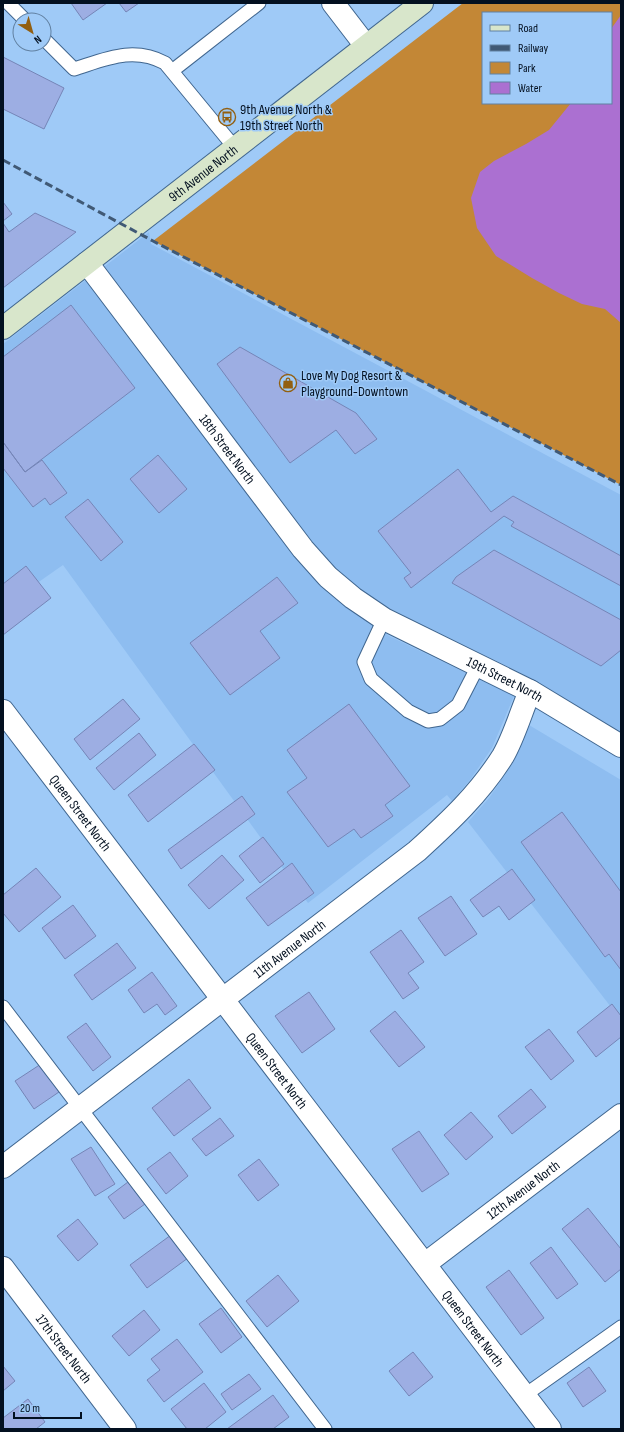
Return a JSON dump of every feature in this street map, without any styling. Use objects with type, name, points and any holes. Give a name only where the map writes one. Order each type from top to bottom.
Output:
[{"type":"street","points":[[333,3],[366,46]]},
{"type":"street","name":"9th Avenue North","points":[[3,328],[422,3]]},
{"type":"street","name":"18th Street North","points":[[87,263],[303,548],[328,577],[353,598],[384,619]]},
{"type":"street","name":"19th Street North","points":[[384,619],[530,691],[621,746]]},
{"type":"street","name":"11th Avenue North","points":[[3,1167],[417,851],[456,816],[480,789],[503,755],[530,691]]},
{"type":"street","name":"Queen Street North","points":[[3,711],[550,1429]]},
{"type":"street","name":"12th Avenue North","points":[[425,1264],[621,1115]]},
{"type":"street","name":"17th Street North","points":[[3,1268],[125,1429]]},
{"type":"lane","points":[[8,3],[17,12]]},
{"type":"lane","points":[[172,71],[259,3]]},
{"type":"lane","points":[[52,47],[74,69],[121,54],[152,56],[165,63],[236,148]]},
{"type":"lane","points":[[384,619],[364,662],[371,679],[408,711],[428,722],[440,719],[458,706],[478,666]]},
{"type":"lane","points":[[3,1006],[325,1429]]},
{"type":"lane","points":[[525,1395],[621,1327]]},
{"type":"shaded area","points":[[149,232],[151,244],[621,495],[621,732],[523,674],[389,608],[359,589],[336,569],[312,541],[104,267]]},
{"type":"shaded area","points":[[86,280],[294,555],[319,584],[347,608],[389,636],[514,696],[492,748],[470,780],[452,801],[447,795],[308,903],[63,565],[3,607],[3,344]]},
{"type":"shaded area","points":[[529,725],[621,780],[621,1020],[468,822],[489,798],[513,763]]},
{"type":"green space","points":[[463,3],[621,3],[621,485],[153,241]]},
{"type":"water","points":[[621,15],[621,323],[605,309],[582,304],[559,293],[496,256],[477,228],[471,198],[480,172],[494,161],[549,130],[570,104],[612,104],[612,28]]},
{"type":"building","points":[[71,3],[107,3],[83,20]]},
{"type":"building","points":[[119,3],[139,3],[126,12]]},
{"type":"building","points":[[3,57],[64,88],[44,129],[3,109]]},
{"type":"building","points":[[3,202],[12,214],[3,221]]},
{"type":"building","points":[[35,213],[76,232],[3,288],[3,223],[9,232]]},
{"type":"building","points":[[71,305],[135,388],[25,472],[3,442],[3,357]]},
{"type":"building","points":[[240,347],[356,413],[377,439],[355,454],[336,430],[290,463],[217,364]]},
{"type":"building","points":[[3,442],[25,472],[42,460],[67,493],[50,505],[45,498],[33,507],[3,468]]},
{"type":"building","points":[[158,455],[187,489],[159,513],[130,479]]},
{"type":"building","points":[[458,469],[491,512],[513,496],[621,556],[621,586],[511,526],[514,522],[504,516],[411,588],[404,578],[411,573],[378,531]]},
{"type":"building","points":[[88,499],[123,542],[101,561],[65,517]]},
{"type":"building","points":[[494,550],[621,620],[621,650],[601,666],[452,583],[456,577]]},
{"type":"building","points":[[26,566],[51,598],[3,635],[3,584]]},
{"type":"building","points":[[277,577],[298,603],[260,631],[280,658],[230,695],[190,643]]},
{"type":"building","points":[[123,699],[140,719],[90,760],[74,739]]},
{"type":"building","points":[[349,704],[410,786],[385,805],[393,816],[361,838],[354,829],[328,847],[287,792],[307,778],[287,750]]},
{"type":"building","points":[[139,733],[156,755],[114,790],[96,768]]},
{"type":"building","points":[[194,744],[215,770],[148,822],[128,795]]},
{"type":"building","points":[[242,796],[255,814],[181,869],[168,850]]},
{"type":"building","points":[[562,812],[621,892],[621,970],[609,954],[605,957],[521,842]]},
{"type":"building","points":[[263,837],[284,864],[260,883],[239,856]]},
{"type":"building","points":[[222,855],[244,880],[209,909],[188,885]]},
{"type":"building","points":[[292,863],[314,893],[268,926],[246,898]]},
{"type":"building","points":[[36,868],[61,897],[19,932],[3,913],[3,895]]},
{"type":"building","points":[[512,869],[535,900],[509,920],[499,906],[483,917],[470,900]]},
{"type":"building","points":[[451,896],[477,934],[445,956],[418,918]]},
{"type":"building","points":[[73,905],[96,936],[65,959],[42,928]]},
{"type":"building","points":[[401,930],[424,962],[408,973],[419,988],[403,999],[370,952]]},
{"type":"building","points":[[117,943],[136,968],[92,1000],[74,975]]},
{"type":"building","points":[[152,972],[177,1006],[165,1015],[157,1004],[144,1013],[128,990]]},
{"type":"building","points":[[309,992],[335,1029],[302,1053],[275,1016]]},
{"type":"building","points":[[612,1004],[621,1016],[621,1037],[596,1057],[577,1032]]},
{"type":"building","points":[[395,1011],[425,1047],[399,1067],[370,1031]]},
{"type":"building","points":[[86,1023],[111,1057],[93,1071],[67,1037]]},
{"type":"building","points":[[549,1029],[574,1061],[551,1080],[525,1047]]},
{"type":"building","points":[[41,1064],[59,1092],[34,1109],[15,1081]]},
{"type":"building","points":[[189,1079],[211,1108],[174,1136],[152,1108]]},
{"type":"building","points":[[531,1089],[546,1107],[512,1134],[498,1116]]},
{"type":"building","points":[[471,1112],[493,1137],[466,1160],[444,1135]]},
{"type":"building","points":[[220,1118],[234,1136],[206,1156],[192,1139]]},
{"type":"building","points":[[419,1131],[449,1174],[422,1192],[392,1149]]},
{"type":"building","points":[[91,1147],[115,1184],[95,1196],[71,1159]]},
{"type":"building","points":[[170,1152],[188,1176],[166,1194],[147,1169]]},
{"type":"building","points":[[259,1159],[279,1185],[258,1201],[238,1175]]},
{"type":"building","points":[[128,1182],[145,1204],[124,1219],[108,1197]]},
{"type":"building","points":[[588,1208],[621,1249],[621,1269],[605,1282],[562,1229]]},
{"type":"building","points":[[78,1219],[98,1244],[78,1261],[57,1236]]},
{"type":"building","points":[[171,1235],[188,1258],[147,1288],[130,1265]]},
{"type":"building","points":[[551,1247],[578,1284],[557,1299],[530,1263]]},
{"type":"building","points":[[509,1270],[544,1318],[521,1335],[486,1287]]},
{"type":"building","points":[[278,1275],[299,1301],[267,1327],[246,1301]]},
{"type":"building","points":[[221,1308],[242,1337],[221,1353],[199,1324]]},
{"type":"building","points":[[144,1310],[160,1330],[129,1356],[112,1336]]},
{"type":"building","points":[[177,1339],[203,1372],[164,1402],[147,1380],[160,1370],[151,1359]]},
{"type":"building","points":[[413,1352],[433,1377],[409,1396],[389,1371]]},
{"type":"building","points":[[3,1366],[15,1381],[3,1391]]},
{"type":"building","points":[[589,1367],[606,1391],[583,1407],[567,1383]]},
{"type":"building","points":[[249,1374],[261,1389],[232,1410],[221,1394]]},
{"type":"building","points":[[204,1383],[226,1412],[205,1429],[187,1429],[171,1409]]},
{"type":"building","points":[[273,1395],[289,1417],[273,1429],[227,1429]]},
{"type":"building","points":[[28,1399],[45,1422],[36,1429],[3,1429],[3,1418]]},
{"type":"railway","points":[[3,160],[153,241],[621,485]]},
{"type":"place","name":"9th Avenue North & 19th Street North","points":[[227,117]]},
{"type":"place","name":"Love My Dog Resort & Playground-Downtown","points":[[288,383]]}]
